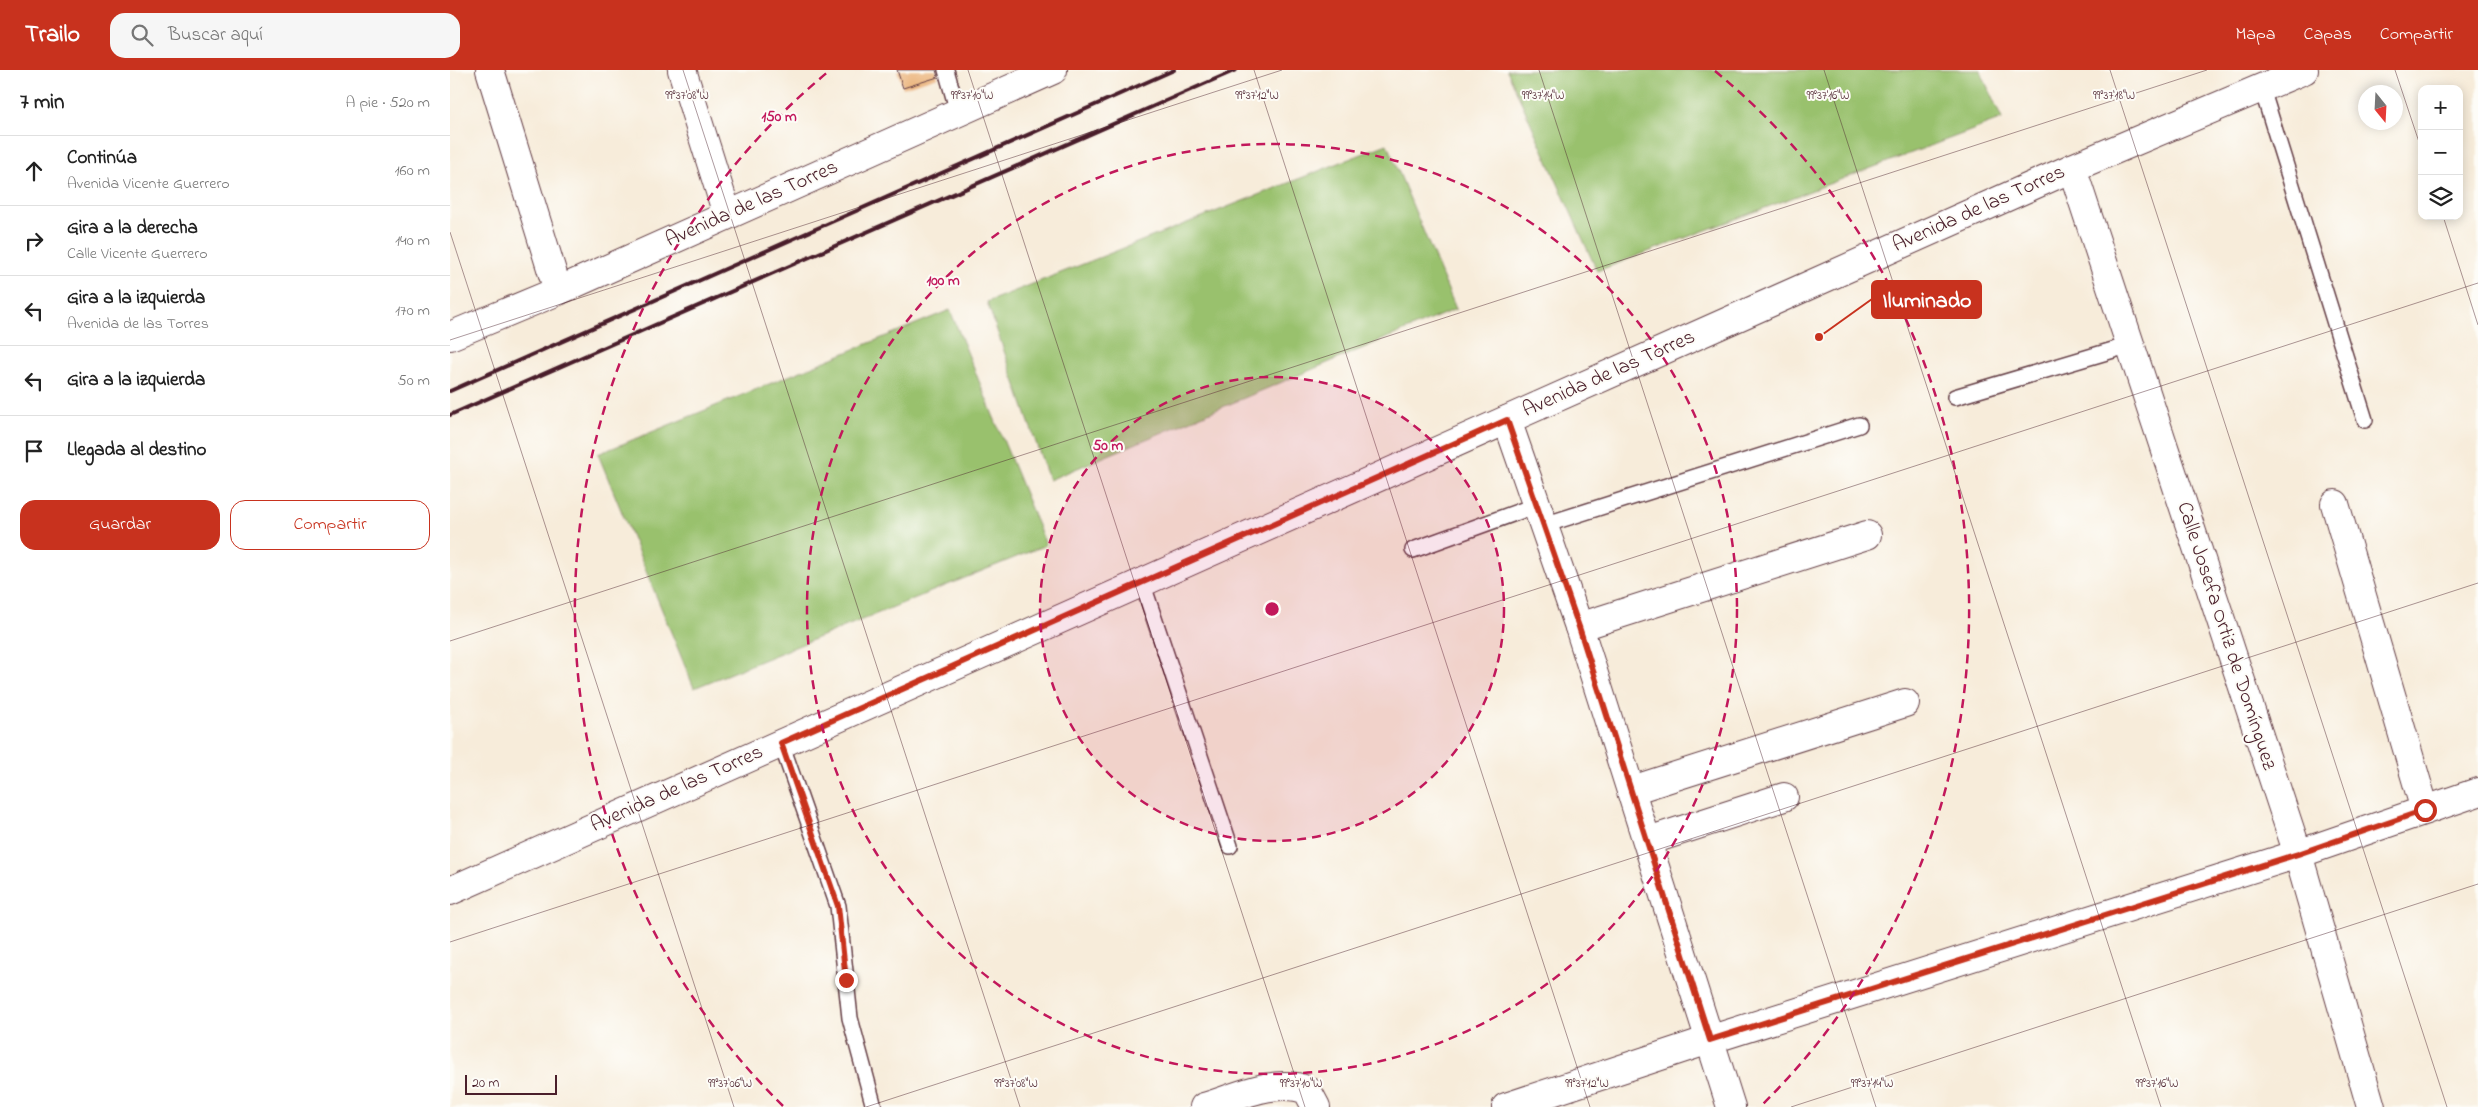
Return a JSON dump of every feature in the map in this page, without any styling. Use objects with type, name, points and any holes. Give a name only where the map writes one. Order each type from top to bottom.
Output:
[{"type":"street","points":[[490,70],[558,291]]},
{"type":"street","points":[[682,70],[727,214]]},
{"type":"street","name":"Avenida de las Torres","points":[[450,336],[558,291],[1053,70]]},
{"type":"street","name":"Avenida de las Torres","points":[[450,891],[2072,168],[2304,70]]},
{"type":"street","name":"Calle Josefa Ortiz de Domínguez","points":[[2072,168],[2298,854],[2371,1107]]},
{"type":"street","points":[[1507,420],[1579,627],[1731,1107]]},
{"type":"street","points":[[2335,504],[2425,810]]},
{"type":"street","points":[[1579,627],[1867,535]]},
{"type":"street","points":[[1632,790],[1905,703]]},
{"type":"street","points":[[1506,1107],[1710,1040],[2298,854],[2478,792]]},
{"type":"street","points":[[1648,841],[1784,797]]},
{"type":"street","points":[[1204,1107],[1274,1087],[1295,1085],[1311,1099]]},
{"type":"lane","points":[[946,70],[958,112]]},
{"type":"lane","points":[[2262,89],[2365,420]]},
{"type":"lane","points":[[1955,397],[2130,345]]},
{"type":"lane","points":[[1413,550],[1859,426]]},
{"type":"lane","points":[[1142,582],[1230,846]]},
{"type":"lane","points":[[781,743],[838,906],[850,1018],[874,1107]]},
{"type":"green space","points":[[1507,70],[1980,70],[2002,119],[1597,271]]},
{"type":"green space","points":[[1387,144],[1456,309],[1049,480],[987,302]]},
{"type":"green space","points":[[950,310],[1046,545],[694,688],[598,454]]},
{"type":"building","points":[[897,70],[936,70],[938,77],[903,88]]},
{"type":"railway","points":[[450,391],[1174,70]]},
{"type":"railway","points":[[450,415],[1236,70]]},
{"type":"place","name":"Iluminado","points":[[1819,337]]},
{"type":"route","points":[[846,980],[838,906],[781,743],[1507,420],[1579,627],[1710,1040],[2298,854],[2425,810]]}]
